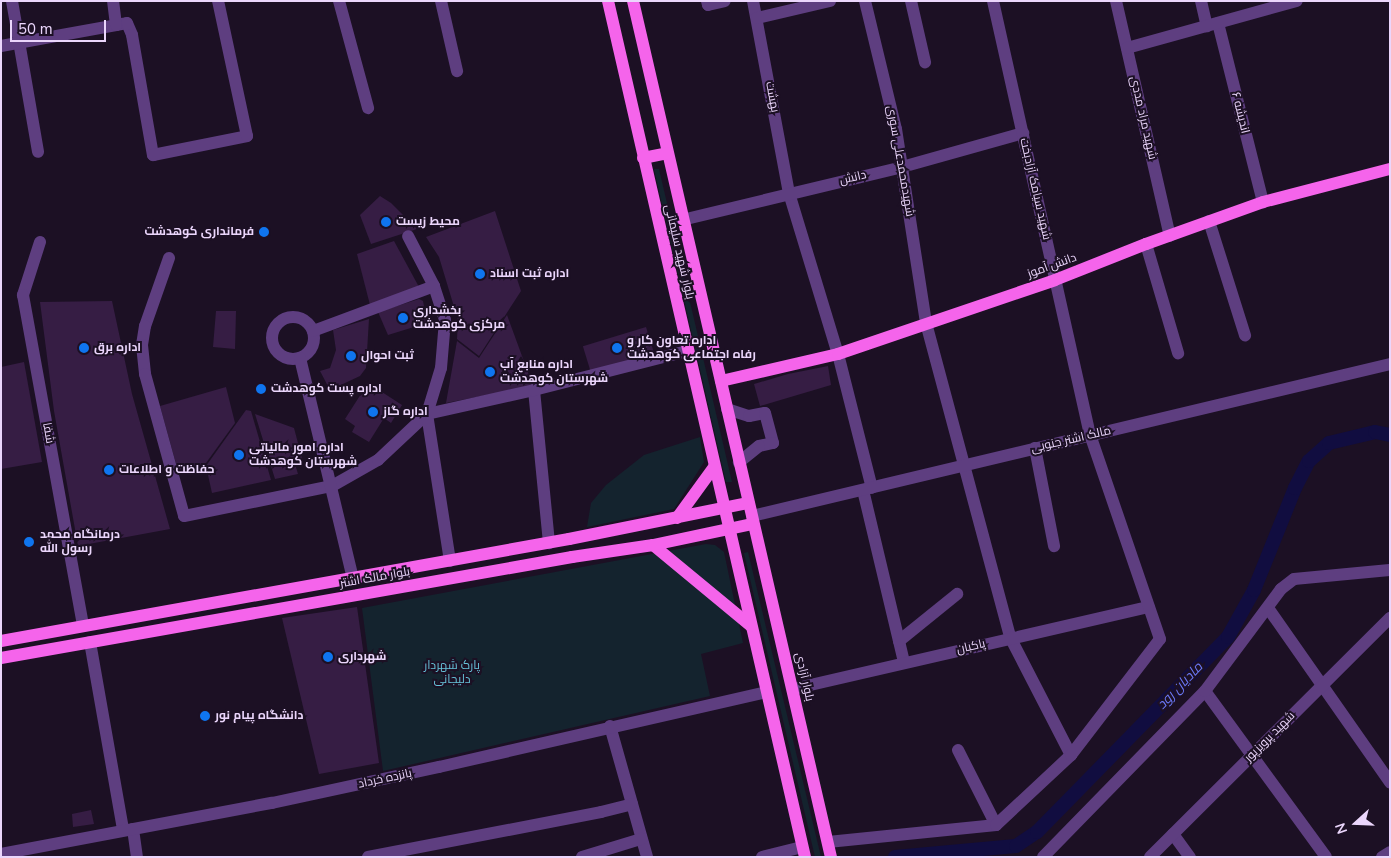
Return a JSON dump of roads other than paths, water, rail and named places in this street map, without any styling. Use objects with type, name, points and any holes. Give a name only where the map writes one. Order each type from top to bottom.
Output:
[{"type":"main road","name":"بلوار شهید سلیمانی","points":[[608,1],[687,351],[725,508]]},
{"type":"main road","name":"بلوار شهید سلیمانی","points":[[633,1],[748,503]]},
{"type":"main road","points":[[643,158],[668,153]]},
{"type":"main road","name":"دانش آموز","points":[[721,381],[838,354],[1055,280],[1146,244],[1262,202],[1390,169]]},
{"type":"main road","points":[[677,518],[714,467]]},
{"type":"main road","name":"بلوار مالک اشتر","points":[[5,639],[353,579],[549,543],[748,503]]},
{"type":"main road","name":"بلوار آزادی","points":[[748,503],[831,857]]},
{"type":"main road","points":[[725,508],[750,626],[804,852]]},
{"type":"main road","name":"بلوار مالک اشتر","points":[[1,658],[572,557],[652,546],[730,528],[752,520]]},
{"type":"main road","points":[[569,539],[572,557]]},
{"type":"main road","points":[[652,546],[750,626]]},
{"type":"main road","points":[[42,634],[36,637],[35,644],[37,648],[44,650]]},
{"type":"main road","points":[[1,665],[18,655]]},
{"type":"street","points":[[12,1],[38,152]]},
{"type":"street","points":[[113,1],[116,25]]},
{"type":"street","points":[[1,46],[127,23],[132,35],[153,155],[247,136],[218,1]]},
{"type":"street","points":[[340,1],[368,108]]},
{"type":"street","points":[[441,1],[457,71]]},
{"type":"street","points":[[707,1],[708,5],[725,1]]},
{"type":"street","name":"بهشت","points":[[753,1],[789,193],[838,354],[904,662]]},
{"type":"street","name":"شهیدمحمدعلی سوری","points":[[865,1],[896,129],[926,323],[1010,638],[1071,755]]},
{"type":"street","points":[[911,1],[925,62]]},
{"type":"street","name":"شهید سیامک آزادبخت","points":[[993,1],[1090,435],[1160,639],[1071,755]]},
{"type":"street","name":"شهید مراد مددی","points":[[1116,1],[1170,236]]},
{"type":"street","name":"اندیشه ۶","points":[[1201,1],[1213,24],[1262,202]]},
{"type":"street","points":[[1127,48],[1213,24],[1260,6],[1297,1]]},
{"type":"street","points":[[757,18],[821,2]]},
{"type":"street","name":"دانش","points":[[682,220],[902,167],[1023,133]]},
{"type":"street","points":[[1209,221],[1245,335]]},
{"type":"street","points":[[408,236],[434,286],[445,320],[441,368],[426,414],[450,561]]},
{"type":"street","name":"شفا","points":[[40,242],[23,295],[83,626]]},
{"type":"street","points":[[1146,244],[1178,353]]},
{"type":"street","points":[[169,258],[145,326],[142,345],[145,374],[184,516],[332,486],[378,460],[426,414],[534,390],[687,351]]},
{"type":"street","points":[[313,331],[434,286]]},
{"type":"street","points":[[293,317],[306,321],[313,331],[314,338],[310,350],[300,358],[288,358],[277,351],[272,339],[276,326],[281,321],[293,317]]},
{"type":"street","points":[[300,358],[353,579]]},
{"type":"street","name":"مالک اشتر جنوبی","points":[[752,520],[964,465],[1390,364]]},
{"type":"street","points":[[534,390],[549,543]]},
{"type":"street","points":[[727,409],[749,416],[765,413],[772,443],[759,446],[739,462]]},
{"type":"street","points":[[1035,448],[1054,546]]},
{"type":"street","points":[[1044,857],[1206,691],[1281,589],[1294,579],[1390,570]]},
{"type":"street","points":[[899,641],[957,594]]},
{"type":"street","name":"پاکبان","points":[[793,689],[1149,607]]},
{"type":"street","points":[[1268,608],[1390,782]]},
{"type":"street","name":"شهید پرویزپور","points":[[1150,857],[1390,618]]},
{"type":"street","points":[[90,642],[128,830],[137,857]]},
{"type":"street","points":[[1206,691],[1326,857]]},
{"type":"street","name":"پانزده خرداد","points":[[1,854],[429,769],[610,726],[767,692]]},
{"type":"street","points":[[610,726],[647,857]]},
{"type":"street","points":[[958,750],[996,825]]},
{"type":"street","points":[[828,842],[996,825],[1071,755]]},
{"type":"street","points":[[368,857],[390,855],[632,804]]},
{"type":"street","points":[[1173,834],[1190,857]]},
{"type":"street","points":[[582,857],[641,839]]},
{"type":"street","points":[[762,857],[804,852]]},
{"type":"street","points":[[1382,857],[1390,852]]},
{"type":"waterway","name":"مادیان رود","points":[[895,857],[1016,846],[1037,832],[1228,637],[1254,590],[1295,488],[1309,461],[1329,443],[1375,432],[1390,435]]},
{"type":"place","name":"محیط زیست","points":[[386,222]]},
{"type":"place","name":"فرمانداری کوهدشت","points":[[264,232]]},
{"type":"place","name":"اداره ثبت اسناد","points":[[480,274]]},
{"type":"place","name":"بخشداری مرکزی کوهدشت","points":[[403,318]]},
{"type":"place","name":"اداره برق","points":[[84,348]]},
{"type":"place","name":"اداره تعاون کار و رفاه اجتماعی کوهدشت","points":[[617,348]]},
{"type":"place","name":"ثبت احوال","points":[[351,356]]},
{"type":"place","name":"اداره منابع آب شهرستان کوهدشت","points":[[490,372]]},
{"type":"place","name":"اداره پست کوهدشت","points":[[261,389]]},
{"type":"place","name":"اداره گاز","points":[[373,412]]},
{"type":"place","name":"اداره امور مالیاتی شهرستان کوهدشت","points":[[239,455]]},
{"type":"place","name":"حفاظت و اطلاعات","points":[[109,470]]},
{"type":"place","name":"درمانگاه محمد رسول الله","points":[[29,542]]},
{"type":"place","name":"شهرداری","points":[[328,657]]},
{"type":"place","name":"دانشگاه پیام نور","points":[[205,716]]},
{"type":"park label","name":"پارک شهردار دلیجانی","points":[[452,673]]}]
